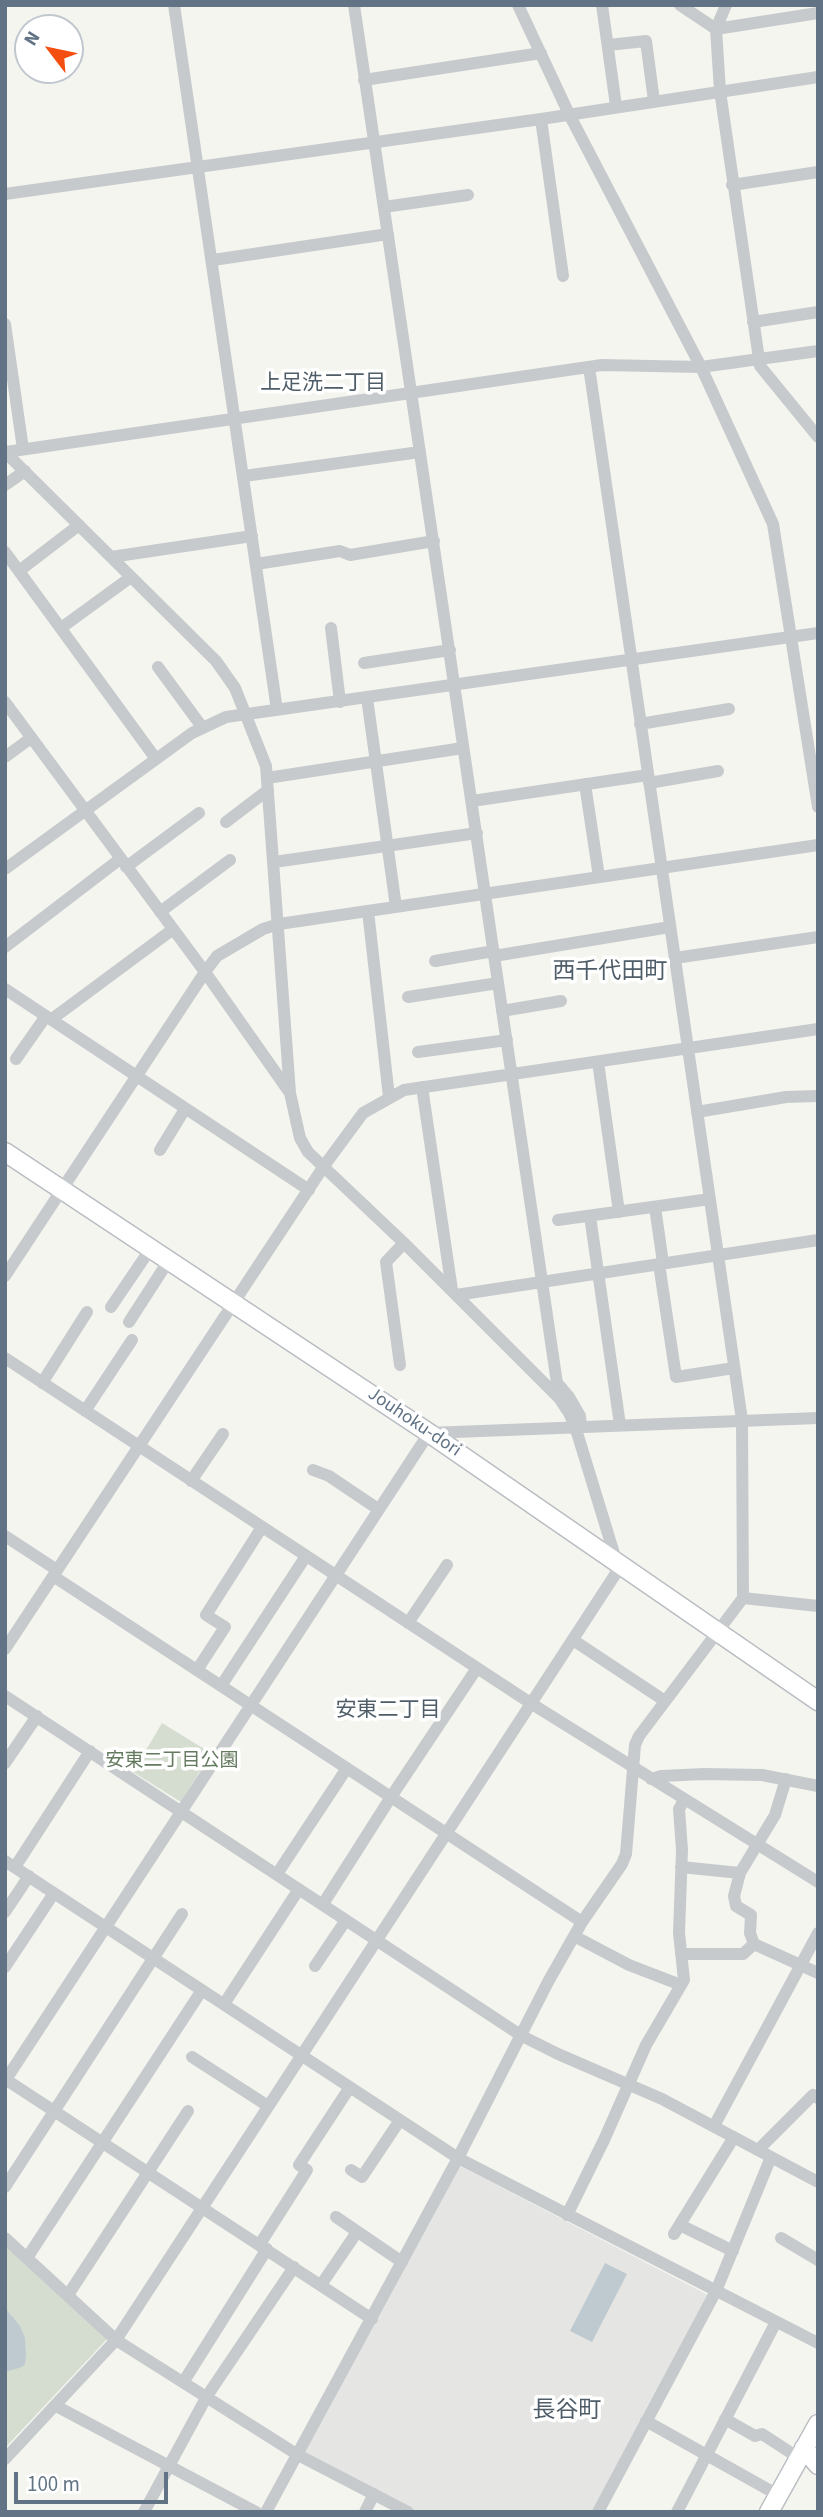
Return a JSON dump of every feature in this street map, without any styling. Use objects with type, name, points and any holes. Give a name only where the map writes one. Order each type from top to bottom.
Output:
[{"type":"street","points":[[174,5],[277,710]]},
{"type":"street","points":[[354,5],[413,393],[556,1383],[575,1406],[580,1416],[578,1426]]},
{"type":"street","points":[[518,5],[569,114],[701,367],[773,524],[818,807]]},
{"type":"street","points":[[602,5],[616,106]]},
{"type":"street","points":[[680,5],[716,29],[818,13]]},
{"type":"street","points":[[726,5],[716,29],[720,91],[760,366],[818,436]]},
{"type":"street","points":[[608,45],[646,41],[654,101]]},
{"type":"street","points":[[365,80],[541,53]]},
{"type":"street","points":[[5,194],[541,119],[818,77]]},
{"type":"street","points":[[541,119],[563,276]]},
{"type":"street","points":[[733,185],[818,172]]},
{"type":"street","points":[[384,207],[468,195]]},
{"type":"street","points":[[213,260],[388,234]]},
{"type":"street","points":[[753,322],[818,312]]},
{"type":"street","points":[[5,324],[23,449]]},
{"type":"street","points":[[5,452],[602,365],[701,367],[818,351]]},
{"type":"street","points":[[266,2512],[372,2319],[574,1936],[622,1864],[626,1854],[635,1745],[639,1736],[743,1598],[742,1420],[589,367]]},
{"type":"street","points":[[5,452],[216,661],[235,688],[266,766],[290,1093],[300,1138],[308,1152],[559,1398],[578,1426],[619,1562],[532,1704],[116,2340],[5,2459]]},
{"type":"street","points":[[244,476],[420,452]]},
{"type":"street","points":[[5,485],[25,471]]},
{"type":"street","points":[[19,571],[79,525]]},
{"type":"street","points":[[111,557],[252,536]]},
{"type":"street","points":[[256,564],[340,551],[350,555],[434,541]]},
{"type":"street","points":[[5,552],[156,759]]},
{"type":"street","points":[[61,628],[131,577]]},
{"type":"street","points":[[331,628],[340,702]]},
{"type":"street","points":[[5,869],[202,727],[226,718],[818,634]]},
{"type":"street","points":[[364,663],[450,650]]},
{"type":"street","points":[[158,667],[202,727]]},
{"type":"street","points":[[367,698],[396,907]]},
{"type":"street","points":[[5,702],[205,972],[290,1093]]},
{"type":"street","points":[[640,724],[729,709]]},
{"type":"street","points":[[5,757],[32,738]]},
{"type":"street","points":[[226,822],[268,784],[376,762],[464,748]]},
{"type":"street","points":[[472,802],[585,783],[718,771]]},
{"type":"street","points":[[585,783],[599,877]]},
{"type":"street","points":[[5,947],[199,813]]},
{"type":"street","points":[[274,862],[477,834]]},
{"type":"street","points":[[5,1276],[205,972],[217,956],[263,929],[279,924],[818,845]]},
{"type":"street","points":[[160,912],[230,860]]},
{"type":"street","points":[[368,911],[389,1097]]},
{"type":"street","points":[[435,961],[670,927]]},
{"type":"street","points":[[16,1059],[49,1017],[172,930]]},
{"type":"street","points":[[675,958],[818,937]]},
{"type":"street","points":[[408,997],[498,983]]},
{"type":"street","points":[[5,989],[309,1190]]},
{"type":"street","points":[[502,1011],[561,1001]]},
{"type":"street","points":[[5,1649],[324,1166],[363,1113],[404,1090],[818,1029]]},
{"type":"street","points":[[418,1052],[506,1040]]},
{"type":"street","points":[[598,1062],[619,1212]]},
{"type":"street","points":[[422,1087],[454,1293]]},
{"type":"street","points":[[697,1112],[786,1097],[818,1096]]},
{"type":"street","points":[[160,1150],[186,1109]]},
{"type":"street","name":"Jouhoku-dori","points":[[5,1152],[429,1433],[818,1701]]},
{"type":"street","points":[[558,1220],[710,1199]]},
{"type":"street","points":[[654,1207],[676,1377],[734,1368]]},
{"type":"street","points":[[590,1216],[620,1425]]},
{"type":"street","points":[[454,1293],[818,1240]]},
{"type":"street","points":[[400,1365],[386,1262],[404,1244]]},
{"type":"street","points":[[111,1307],[151,1248]]},
{"type":"street","points":[[129,1322],[169,1260]]},
{"type":"street","points":[[42,1382],[87,1312]]},
{"type":"street","points":[[85,1411],[132,1340]]},
{"type":"street","points":[[5,1358],[532,1704],[818,1882]]},
{"type":"street","points":[[372,2319],[264,2246],[5,2080],[429,1433],[818,1418]]},
{"type":"street","points":[[191,1481],[223,1434]]},
{"type":"street","points":[[313,1470],[329,1476],[378,1509]]},
{"type":"street","points":[[197,1670],[225,1627],[205,1615],[262,1527]]},
{"type":"street","points":[[5,1536],[197,1670],[582,1922]]},
{"type":"street","points":[[221,1686],[306,1556]]},
{"type":"street","points":[[408,1623],[447,1565]]},
{"type":"street","points":[[743,1598],[818,1606]]},
{"type":"street","points":[[573,1640],[665,1701]]},
{"type":"street","points":[[323,1904],[477,1668]]},
{"type":"street","points":[[5,1696],[522,2036],[629,2084],[818,2182]]},
{"type":"street","points":[[5,1763],[37,1716]]},
{"type":"street","points":[[90,1751],[10,1864],[458,2158],[818,2343]]},
{"type":"street","points":[[277,1874],[347,1768]]},
{"type":"street","points":[[651,1779],[704,1774],[786,1779],[818,1786]]},
{"type":"street","points":[[786,1779],[775,1815],[740,1873],[734,1896],[736,1906],[751,1915],[750,1933],[754,1944],[818,1973]]},
{"type":"street","points":[[568,2215],[646,2045],[684,1980],[679,1933],[680,1809],[684,1800]]},
{"type":"street","points":[[681,1867],[740,1873]]},
{"type":"street","points":[[5,1912],[29,1876]]},
{"type":"street","points":[[224,2004],[299,1888]]},
{"type":"street","points":[[5,1967],[54,1893]]},
{"type":"street","points":[[5,2187],[182,1914]]},
{"type":"street","points":[[315,1966],[346,1920]]},
{"type":"street","points":[[714,2126],[818,1933]]},
{"type":"street","points":[[574,1936],[629,1965],[681,1984]]},
{"type":"street","points":[[681,1954],[743,1954],[754,1944]]},
{"type":"street","points":[[27,2258],[202,1990]]},
{"type":"street","points":[[192,2057],[268,2106]]},
{"type":"street","points":[[184,2381],[307,2171],[299,2165],[350,2087]]},
{"type":"street","points":[[758,2150],[813,2095],[818,2098]]},
{"type":"street","points":[[68,2295],[188,2111]]},
{"type":"street","points":[[351,2170],[362,2177],[400,2120]]},
{"type":"street","points":[[733,2251],[677,2230],[734,2137]]},
{"type":"street","points":[[597,2512],[716,2291],[771,2157]]},
{"type":"street","points":[[336,2217],[402,2262]]},
{"type":"street","points":[[321,2285],[357,2232]]},
{"type":"street","points":[[5,2238],[116,2340],[298,2455],[408,2512]]},
{"type":"street","points":[[781,2238],[818,2260]]},
{"type":"street","points":[[144,2512],[207,2396],[294,2267]]},
{"type":"street","points":[[677,2512],[776,2322]]},
{"type":"street","points":[[56,2406],[256,2512]]},
{"type":"street","points":[[725,2419],[755,2436],[762,2434],[802,2453],[818,2465]]},
{"type":"street","points":[[646,2421],[778,2495]]},
{"type":"street","points":[[769,2512],[818,2424]]},
{"type":"street","points":[[365,2512],[374,2494]]},
{"type":"shaded area","points":[[460,2166],[708,2295],[592,2512],[417,2512],[303,2454]]},
{"type":"shaded area","points":[[605,2263],[627,2274],[592,2342],[570,2331]]},
{"type":"shaded area","points":[[5,2308],[20,2326],[25,2338],[26,2355],[22,2367],[5,2372]]},
{"type":"green space","name":"安東二丁目公園","points":[[162,1723],[211,1753],[181,1802],[133,1772]]},
{"type":"green space","points":[[5,2244],[108,2338],[5,2448]]},
{"type":"district","name":"上足洗二丁目","points":[[323,384]]},
{"type":"district","name":"西千代田町","points":[[610,973]]},
{"type":"district","name":"安東二丁目","points":[[388,1711]]},
{"type":"district","name":"長谷町","points":[[567,2412]]}]
